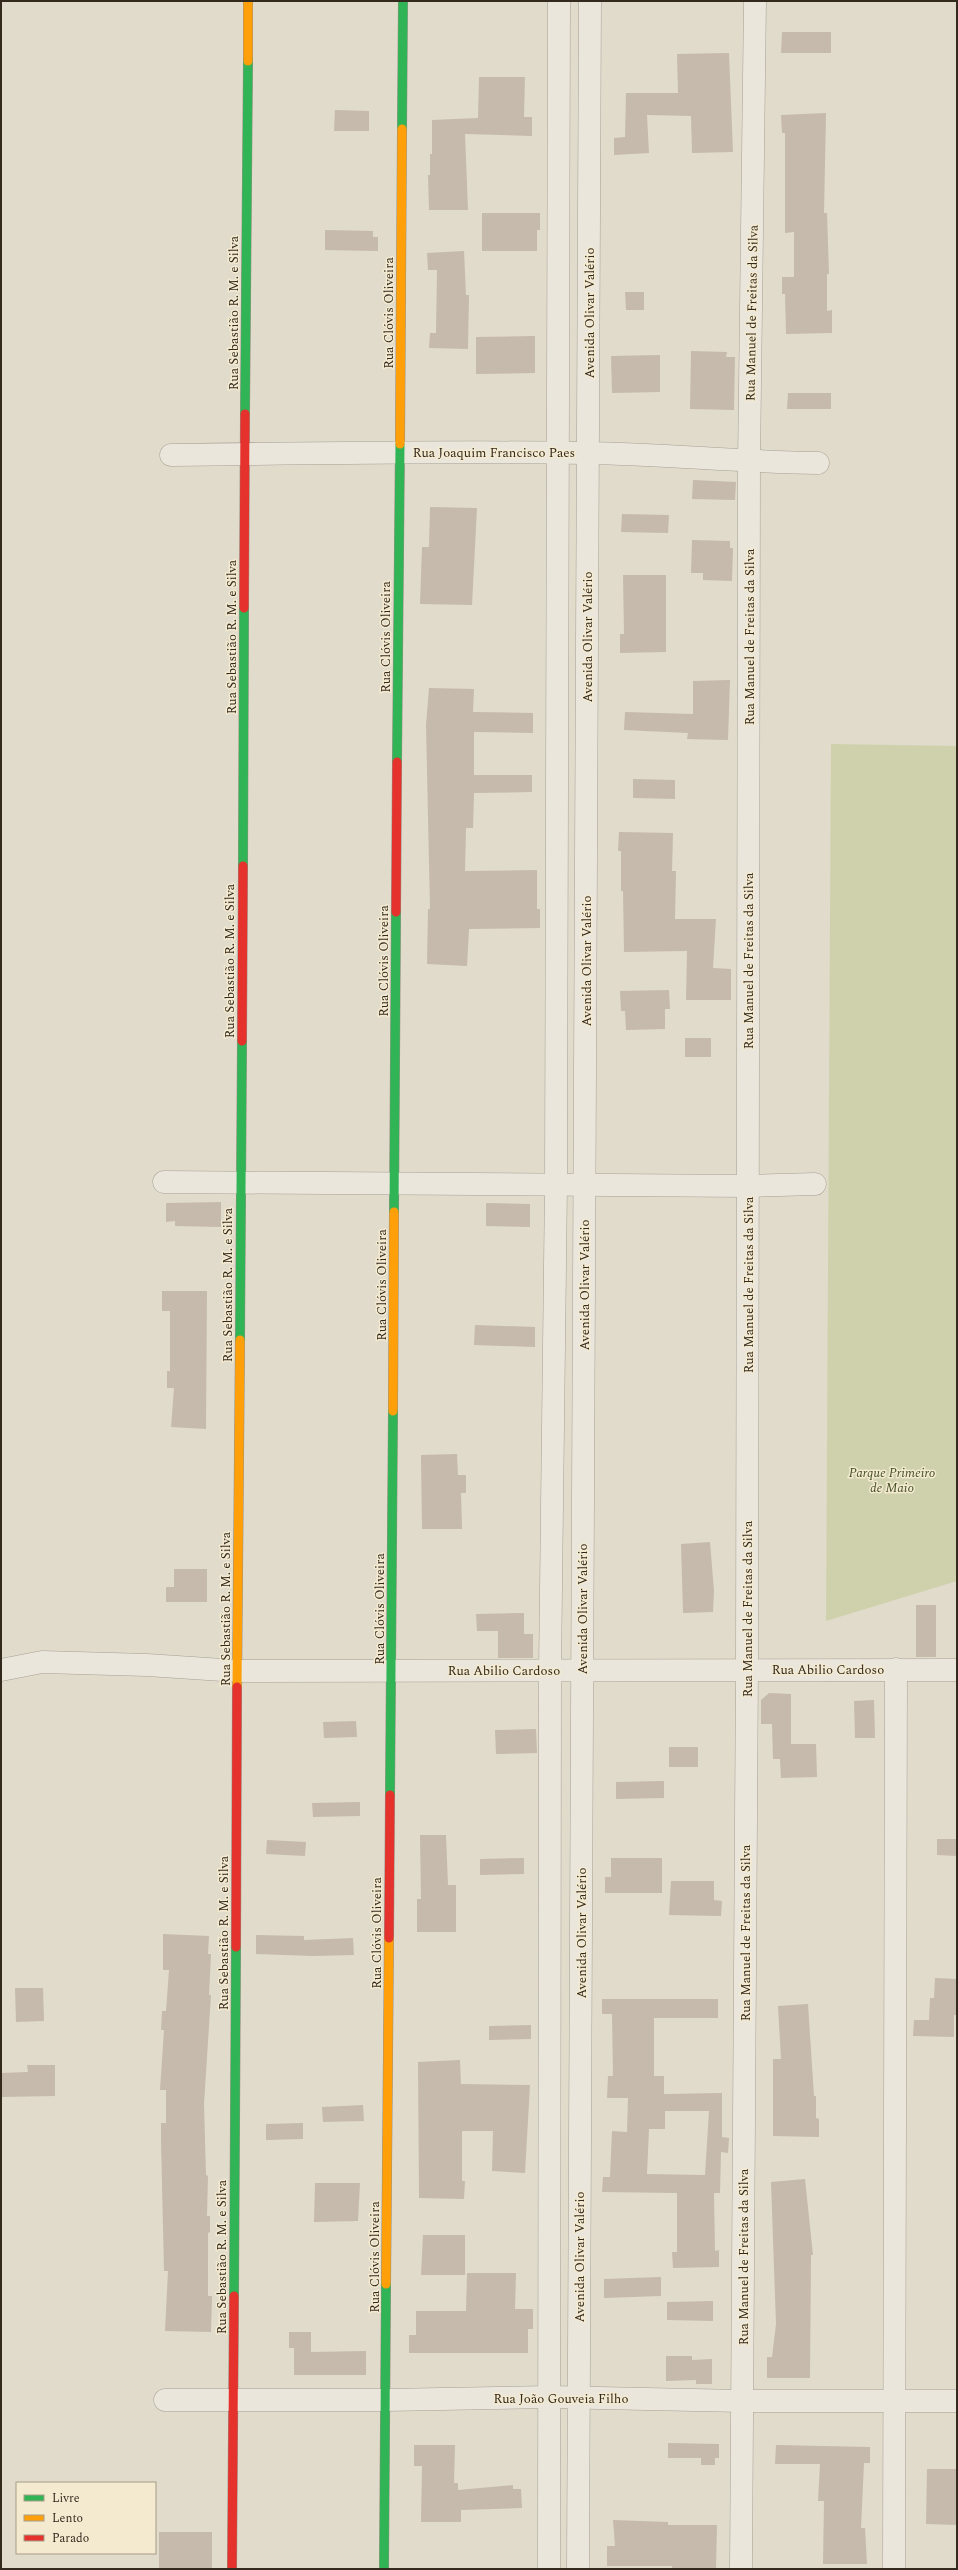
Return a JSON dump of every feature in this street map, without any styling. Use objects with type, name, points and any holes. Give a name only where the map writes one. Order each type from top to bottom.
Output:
[{"type":"street","name":"Rua Sebastião R. M. e Silva","points":[[232,2569],[248,1]]},
{"type":"street","name":"Rua Clóvis Oliveira","points":[[384,2569],[403,1]]},
{"type":"street","points":[[549,2569],[551,2397],[550,1669],[556,1185],[559,1]]},
{"type":"street","name":"Avenida Olivar Valério","points":[[578,2569],[590,1]]},
{"type":"street","name":"Rua Manuel de Freitas da Silva","points":[[741,2569],[747,1669],[750,462],[755,1]]},
{"type":"street","name":"Rua Joaquim Francisco Paes","points":[[171,455],[400,452],[588,453],[750,462],[818,464]]},
{"type":"street","points":[[164,1182],[748,1186],[815,1184]]},
{"type":"street","name":"Rua Abilio Cardoso","points":[[1,1670],[42,1662],[148,1665],[238,1670],[957,1670]]},
{"type":"street","points":[[894,2569],[896,1669]]},
{"type":"street","name":"Rua João Gouveia Filho","points":[[165,2400],[386,2400],[551,2397],[742,2401],[957,2401]]},
{"type":"green space","name":"Parque Primeiro de Maio","points":[[831,744],[957,746],[957,1581],[826,1621]]},
{"type":"building","points":[[782,32],[831,32],[831,53],[781,53]]},
{"type":"building","points":[[729,53],[733,152],[692,153],[691,116],[647,115],[649,153],[614,155],[614,138],[625,137],[626,93],[678,93],[677,54]]},
{"type":"building","points":[[479,77],[525,77],[524,117],[532,117],[532,136],[465,134],[468,210],[429,210],[428,175],[430,175],[430,154],[432,154],[432,120],[478,118]]},
{"type":"building","points":[[335,110],[369,111],[369,131],[334,131]]},
{"type":"building","points":[[826,113],[824,213],[827,213],[829,274],[827,274],[827,311],[832,310],[832,333],[786,334],[785,294],[782,294],[782,277],[794,277],[794,232],[785,233],[785,133],[782,133],[781,115]]},
{"type":"building","points":[[482,213],[540,213],[540,230],[537,230],[537,251],[482,251]]},
{"type":"building","points":[[325,230],[373,231],[373,237],[378,237],[378,251],[325,250]]},
{"type":"building","points":[[464,251],[466,295],[469,295],[468,349],[429,348],[430,333],[436,333],[437,270],[428,270],[427,253]]},
{"type":"building","points":[[625,292],[644,292],[644,310],[626,310]]},
{"type":"building","points":[[535,336],[535,373],[476,374],[476,337]]},
{"type":"building","points":[[691,351],[727,352],[726,357],[735,357],[734,410],[690,409]]},
{"type":"building","points":[[660,355],[660,392],[612,393],[611,356]]},
{"type":"building","points":[[788,393],[831,393],[831,409],[787,409]]},
{"type":"building","points":[[693,480],[736,482],[735,500],[692,499]]},
{"type":"building","points":[[430,507],[477,508],[472,605],[420,604],[422,547],[429,547]]},
{"type":"building","points":[[622,514],[669,515],[668,533],[621,532]]},
{"type":"building","points":[[692,540],[730,541],[730,548],[733,548],[732,581],[703,580],[703,573],[691,573]]},
{"type":"building","points":[[623,575],[666,575],[666,652],[620,653],[620,634],[624,634]]},
{"type":"building","points":[[730,680],[728,740],[687,739],[688,733],[624,730],[625,712],[693,714],[693,681]]},
{"type":"building","points":[[429,688],[474,689],[473,712],[533,713],[533,733],[474,732],[474,775],[532,775],[532,792],[474,793],[473,828],[466,828],[465,871],[537,870],[537,909],[540,909],[540,928],[469,929],[467,966],[427,964],[428,909],[430,909],[426,725]]},
{"type":"building","points":[[633,779],[675,780],[675,799],[633,798]]},
{"type":"building","points":[[619,832],[673,833],[672,871],[676,871],[675,919],[716,919],[713,968],[731,969],[731,1000],[686,1000],[687,951],[624,952],[621,851],[618,851]]},
{"type":"building","points":[[669,990],[670,1009],[665,1009],[665,1029],[626,1030],[625,1011],[621,1011],[620,991]]},
{"type":"building","points":[[685,1038],[711,1038],[711,1057],[685,1057]]},
{"type":"building","points":[[221,1202],[221,1227],[175,1226],[175,1221],[166,1222],[166,1203]]},
{"type":"building","points":[[486,1203],[530,1204],[530,1227],[486,1226]]},
{"type":"building","points":[[162,1291],[207,1291],[206,1429],[171,1427],[174,1388],[167,1388],[167,1371],[170,1371],[170,1311],[162,1311]]},
{"type":"building","points":[[475,1325],[535,1327],[535,1347],[474,1345]]},
{"type":"building","points":[[457,1454],[458,1475],[466,1475],[466,1493],[461,1493],[462,1529],[422,1529],[421,1455]]},
{"type":"building","points":[[710,1542],[714,1591],[713,1612],[683,1613],[681,1544]]},
{"type":"building","points":[[174,1569],[207,1569],[207,1602],[166,1602],[166,1587],[174,1587]]},
{"type":"building","points":[[916,1605],[936,1605],[936,1657],[916,1657]]},
{"type":"building","points":[[524,1613],[524,1634],[533,1634],[533,1658],[498,1658],[498,1631],[477,1631],[476,1614]]},
{"type":"building","points":[[769,1693],[791,1694],[791,1744],[816,1744],[817,1777],[781,1778],[780,1759],[773,1759],[772,1724],[761,1724],[761,1700]]},
{"type":"building","points":[[874,1700],[875,1738],[855,1738],[854,1701]]},
{"type":"building","points":[[356,1721],[357,1737],[324,1738],[323,1722]]},
{"type":"building","points":[[536,1729],[537,1753],[496,1754],[495,1730]]},
{"type":"building","points":[[669,1747],[698,1747],[698,1767],[669,1767]]},
{"type":"building","points":[[664,1781],[664,1798],[616,1799],[616,1782]]},
{"type":"building","points":[[360,1802],[360,1816],[313,1817],[312,1803]]},
{"type":"building","points":[[420,1835],[446,1835],[448,1885],[456,1885],[456,1932],[417,1932],[417,1899],[421,1899]]},
{"type":"building","points":[[937,1839],[957,1839],[957,1856],[937,1855]]},
{"type":"building","points":[[267,1840],[306,1842],[305,1856],[266,1854]]},
{"type":"building","points":[[524,1858],[524,1874],[480,1875],[480,1859]]},
{"type":"building","points":[[611,1858],[662,1858],[662,1893],[605,1893],[605,1877],[611,1877]]},
{"type":"building","points":[[671,1881],[714,1881],[714,1900],[722,1901],[721,1916],[669,1915]]},
{"type":"building","points":[[163,1934],[209,1936],[208,1954],[211,1954],[209,1995],[211,1995],[204,2104],[206,2175],[208,2176],[207,2216],[210,2216],[210,2232],[208,2233],[208,2296],[212,2296],[211,2332],[165,2331],[168,2271],[164,2271],[161,2123],[166,2123],[166,2090],[160,2090],[164,2030],[161,2030],[162,2011],[166,2011],[169,1970],[163,1970]]},
{"type":"building","points":[[256,1935],[304,1936],[304,1940],[353,1938],[354,1955],[313,1956],[256,1954]]},
{"type":"building","points":[[935,1978],[957,1979],[957,2015],[954,2015],[954,2037],[913,2036],[914,2020],[929,2020],[930,1998],[934,1998]]},
{"type":"building","points":[[15,1988],[43,1988],[44,2021],[16,2022]]},
{"type":"building","points":[[602,1999],[718,1999],[718,2018],[654,2018],[654,2076],[664,2076],[664,2094],[722,2093],[722,2137],[729,2138],[728,2153],[721,2152],[720,2193],[714,2193],[715,2251],[719,2250],[719,2267],[673,2268],[672,2252],[677,2252],[677,2193],[602,2192],[603,2177],[610,2177],[612,2131],[627,2132],[628,2098],[607,2098],[608,2076],[613,2076],[612,2014],[602,2014]],"holes":[[[665,2111],[709,2111],[705,2175],[647,2174],[649,2129],[665,2129]]]},
{"type":"building","points":[[808,2004],[814,2096],[816,2096],[816,2118],[819,2119],[819,2137],[773,2136],[773,2059],[781,2059],[778,2006]]},
{"type":"building","points":[[531,2025],[531,2039],[489,2040],[489,2026]]},
{"type":"building","points":[[460,2060],[461,2084],[530,2085],[525,2173],[492,2171],[493,2131],[462,2131],[462,2181],[465,2181],[464,2199],[419,2198],[418,2062]]},
{"type":"building","points":[[27,2065],[55,2065],[55,2096],[1,2097],[1,2073],[28,2072]]},
{"type":"building","points":[[363,2105],[364,2121],[323,2122],[322,2107]]},
{"type":"building","points":[[303,2123],[303,2139],[266,2140],[266,2124]]},
{"type":"building","points":[[805,2179],[813,2255],[811,2255],[810,2378],[767,2378],[767,2357],[772,2357],[776,2324],[771,2182]]},
{"type":"building","points":[[315,2183],[360,2183],[358,2221],[314,2222]]},
{"type":"building","points":[[423,2235],[465,2235],[465,2275],[421,2275]]},
{"type":"building","points":[[467,2273],[516,2273],[515,2309],[533,2309],[533,2329],[528,2329],[528,2353],[409,2353],[409,2335],[416,2335],[416,2311],[466,2311]]},
{"type":"building","points":[[661,2277],[661,2296],[604,2298],[604,2279]]},
{"type":"building","points":[[713,2301],[713,2321],[667,2320],[667,2302]]},
{"type":"building","points":[[289,2332],[311,2332],[311,2352],[366,2351],[366,2375],[294,2375],[294,2348],[289,2348]]},
{"type":"building","points":[[666,2356],[692,2356],[692,2360],[712,2359],[712,2384],[696,2384],[696,2380],[666,2381]]},
{"type":"building","points":[[668,2443],[719,2444],[719,2458],[715,2458],[715,2465],[701,2465],[701,2458],[668,2458]]},
{"type":"building","points":[[414,2445],[455,2445],[454,2483],[458,2483],[458,2490],[513,2485],[513,2489],[521,2489],[522,2508],[461,2510],[461,2522],[421,2522],[422,2466],[414,2466]]},
{"type":"building","points":[[776,2445],[870,2447],[870,2463],[864,2463],[861,2528],[865,2528],[867,2564],[823,2564],[824,2501],[818,2501],[820,2464],[775,2464]]},
{"type":"building","points":[[927,2469],[957,2469],[957,2525],[926,2524]]},
{"type":"building","points":[[613,2520],[668,2522],[668,2525],[717,2525],[716,2569],[672,2569],[672,2566],[607,2566],[607,2546],[615,2546]]},
{"type":"building","points":[[159,2532],[212,2532],[212,2569],[159,2569]]},
{"type":"traffic: fast","points":[[402,129],[403,1]]},
{"type":"traffic: fast","points":[[245,414],[248,61]]},
{"type":"traffic: fast","points":[[397,762],[400,444]]},
{"type":"traffic: fast","points":[[243,866],[244,608]]},
{"type":"traffic: fast","points":[[394,1212],[396,912]]},
{"type":"traffic: fast","points":[[240,1340],[242,1041]]},
{"type":"traffic: fast","points":[[390,1795],[393,1411]]},
{"type":"traffic: fast","points":[[234,2296],[236,1947]]},
{"type":"traffic: fast","points":[[384,2569],[386,2284]]},
{"type":"traffic: slow","points":[[248,1],[248,61]]},
{"type":"traffic: slow","points":[[400,444],[402,129]]},
{"type":"traffic: slow","points":[[393,1411],[394,1212]]},
{"type":"traffic: slow","points":[[237,1687],[240,1340]]},
{"type":"traffic: slow","points":[[386,2284],[389,1938]]},
{"type":"traffic: jam","points":[[244,608],[245,414]]},
{"type":"traffic: jam","points":[[396,912],[397,762]]},
{"type":"traffic: jam","points":[[242,1041],[243,866]]},
{"type":"traffic: jam","points":[[236,1947],[237,1687]]},
{"type":"traffic: jam","points":[[389,1938],[390,1795]]},
{"type":"traffic: jam","points":[[232,2569],[234,2296]]}]
